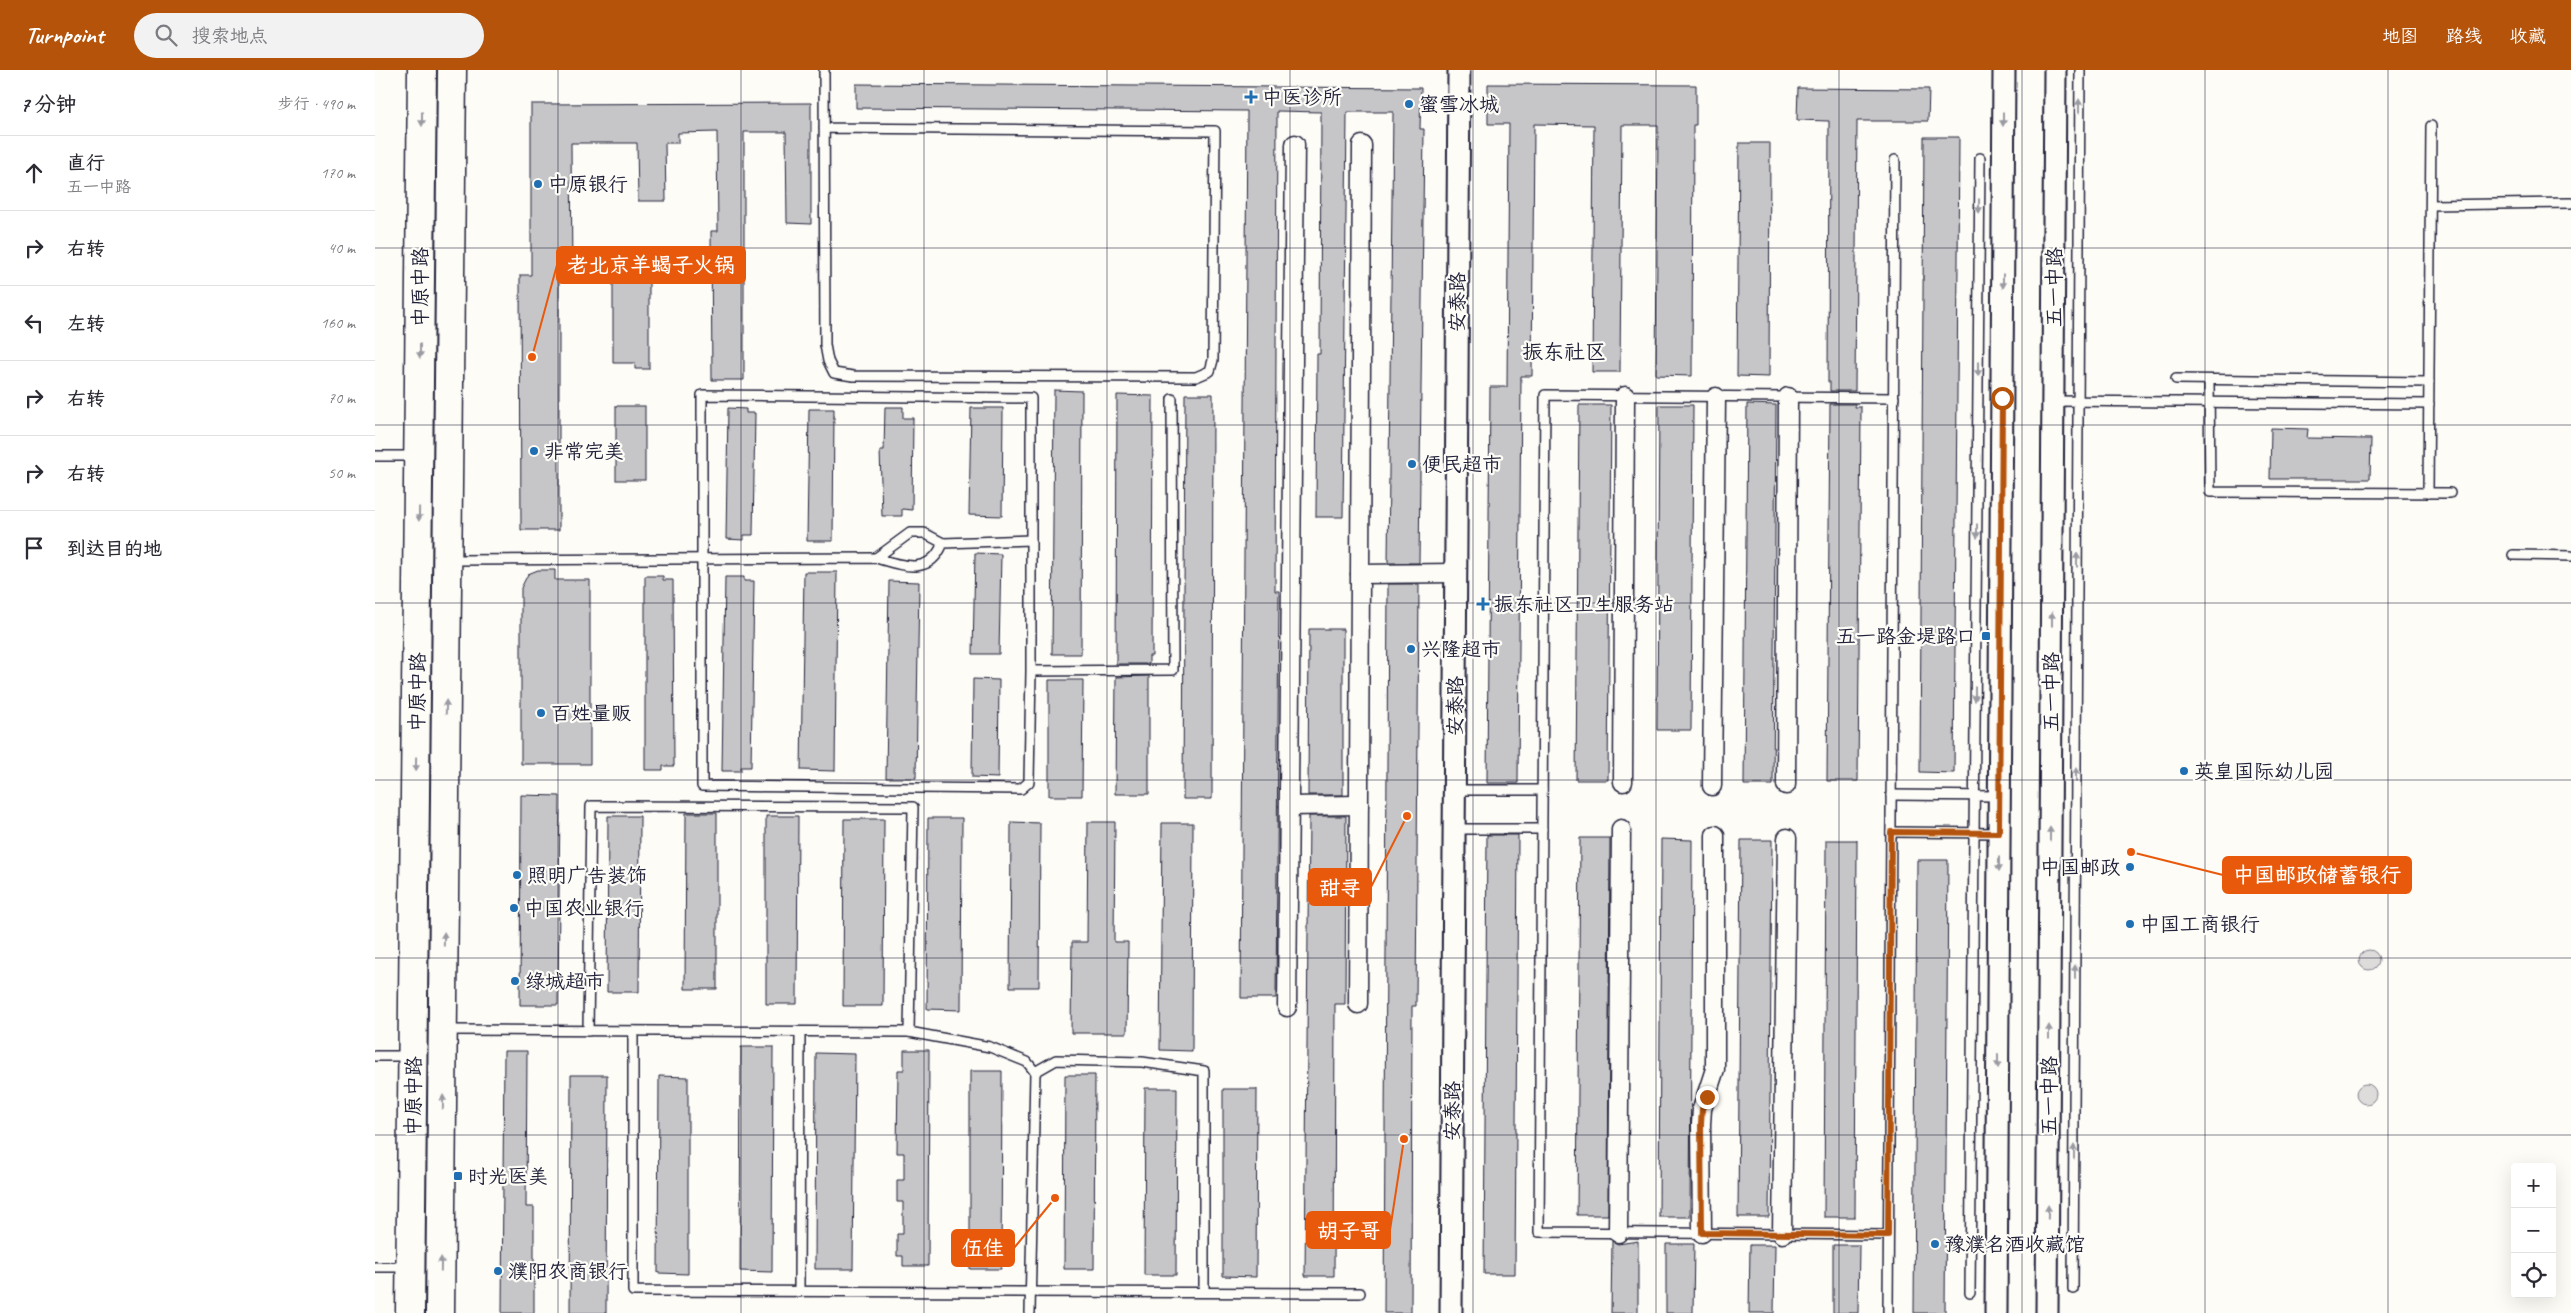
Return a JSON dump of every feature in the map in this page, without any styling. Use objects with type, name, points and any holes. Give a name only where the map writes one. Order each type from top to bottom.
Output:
[{"type":"main road","name":"中原中路","points":[[411,1313],[422,70]]},
{"type":"main road","name":"中原中路","points":[[441,1313],[452,70]]},
{"type":"street","name":"安泰路","points":[[1451,1313],[1459,70]]},
{"type":"street","points":[[1996,1313],[2004,70]]},
{"type":"street","name":"五一中路","points":[[2047,1313],[2055,70]]},
{"type":"street","points":[[1287,1007],[1295,144]]},
{"type":"street","points":[[1358,1004],[1362,145]]},
{"type":"street","points":[[1623,782],[1625,396]]},
{"type":"street","points":[[1712,786],[1715,397]]},
{"type":"street","points":[[1786,785],[1788,397]]},
{"type":"street","points":[[1360,574],[1456,574]]},
{"type":"street","points":[[1289,806],[1359,805]]},
{"type":"street","points":[[1618,1233],[1621,829]]},
{"type":"street","points":[[1702,1233],[1702,1109],[1715,1069],[1715,835]]},
{"type":"street","points":[[1782,1234],[1787,838]]},
{"type":"lane","points":[[824,70],[825,345],[828,361],[834,373],[853,376],[1196,377],[1210,371],[1213,360],[1215,131],[825,128]]},
{"type":"lane","points":[[2073,1289],[2080,70]]},
{"type":"lane","points":[[2428,493],[2431,126]]},
{"type":"lane","points":[[1970,1293],[1980,158]]},
{"type":"lane","points":[[1888,1313],[1895,160]]},
{"type":"lane","points":[[2431,205],[2571,203]]},
{"type":"lane","points":[[2176,379],[2429,382]]},
{"type":"lane","points":[[2209,380],[2210,492],[2450,493]]},
{"type":"lane","points":[[702,395],[1031,398],[1031,540],[1029,782],[1021,790],[702,786],[702,395]]},
{"type":"lane","points":[[1888,1235],[1539,1232],[1542,790],[1545,396],[1894,398]]},
{"type":"lane","points":[[1031,671],[1173,670],[1172,399]]},
{"type":"lane","points":[[2053,401],[2429,404]]},
{"type":"lane","points":[[375,456],[419,456]]},
{"type":"lane","points":[[876,558],[910,533],[924,533],[943,543],[1031,540]]},
{"type":"lane","points":[[448,560],[876,558],[901,565],[921,566],[937,556],[943,543]]},
{"type":"lane","points":[[2513,555],[2571,556]]},
{"type":"lane","points":[[1454,790],[1542,790]]},
{"type":"lane","points":[[1891,795],[1999,796]]},
{"type":"lane","points":[[588,1031],[591,806],[913,807],[909,1032]]},
{"type":"lane","points":[[1454,829],[1542,829]]},
{"type":"lane","points":[[1891,832],[1999,833]]},
{"type":"lane","points":[[443,1030],[909,1032],[989,1046],[1027,1062],[1035,1072],[1030,1313]]},
{"type":"lane","points":[[633,1031],[633,1291],[1360,1293]]},
{"type":"lane","points":[[799,1292],[800,1032]]},
{"type":"lane","points":[[375,1056],[413,1056]]},
{"type":"lane","points":[[1035,1072],[1056,1060],[1142,1062],[1204,1071],[1204,1292]]},
{"type":"lane","points":[[375,1267],[411,1267]]},
{"type":"shaded area","points":[[2365,950],[2373,950],[2379,956],[2379,964],[2373,970],[2365,970],[2359,964],[2359,956]]},
{"type":"shaded area","points":[[2362,1084],[2370,1084],[2376,1090],[2376,1098],[2370,1104],[2362,1104],[2356,1098],[2356,1090]]},
{"type":"building","points":[[856,84],[1421,88],[1420,129],[1424,129],[1419,563],[1388,563],[1393,112],[1347,112],[1343,517],[1316,517],[1317,354],[1320,354],[1321,112],[1277,111],[1275,591],[1279,591],[1276,998],[1241,998],[1247,111],[856,108]]},
{"type":"building","points":[[1488,84],[1696,85],[1696,125],[1693,125],[1692,376],[1656,375],[1658,125],[1622,125],[1620,372],[1592,372],[1594,125],[1534,124],[1532,376],[1521,376],[1518,783],[1487,783],[1490,387],[1507,387],[1509,124],[1488,124]]},
{"type":"building","points":[[1798,88],[1929,89],[1928,121],[1857,121],[1855,391],[1830,391],[1830,382],[1828,382],[1829,121],[1797,120]]},
{"type":"building","points":[[811,103],[811,224],[787,223],[786,132],[744,132],[744,380],[712,380],[711,231],[718,231],[717,132],[678,133],[678,143],[665,143],[666,201],[638,201],[637,143],[571,143],[572,275],[559,275],[559,530],[521,530],[520,275],[531,275],[531,104]]},
{"type":"building","points":[[1924,137],[1959,137],[1954,773],[1920,772]]},
{"type":"building","points":[[1739,143],[1770,143],[1769,377],[1737,376]]},
{"type":"building","points":[[635,271],[649,271],[649,369],[635,369],[635,363],[613,363],[613,279],[635,279]]},
{"type":"building","points":[[1054,390],[1082,391],[1081,654],[1052,654]]},
{"type":"building","points":[[1185,394],[1213,394],[1212,799],[1183,799]]},
{"type":"building","points":[[1117,395],[1153,396],[1152,656],[1149,656],[1149,664],[1116,664]]},
{"type":"building","points":[[1747,404],[1776,405],[1773,785],[1744,785]]},
{"type":"building","points":[[1830,404],[1855,404],[1855,407],[1861,407],[1858,781],[1827,781]]},
{"type":"building","points":[[1579,405],[1611,405],[1608,780],[1576,780]]},
{"type":"building","points":[[1659,405],[1693,405],[1691,730],[1657,730]]},
{"type":"building","points":[[616,406],[645,406],[645,480],[616,480]]},
{"type":"building","points":[[885,407],[903,407],[903,418],[913,418],[912,510],[902,509],[902,516],[882,516],[880,450],[884,450]]},
{"type":"building","points":[[728,408],[746,409],[746,413],[755,413],[753,535],[744,535],[744,540],[726,539]]},
{"type":"building","points":[[971,408],[1003,408],[1002,516],[969,515]]},
{"type":"building","points":[[809,409],[834,409],[833,541],[807,541]]},
{"type":"building","points":[[2271,428],[2308,429],[2307,438],[2371,439],[2370,479],[2270,479]]},
{"type":"building","points":[[975,553],[1001,554],[999,654],[973,654]]},
{"type":"building","points":[[538,570],[555,570],[555,580],[590,580],[590,764],[521,764],[521,588],[528,574]]},
{"type":"building","points":[[804,572],[837,572],[835,771],[801,770]]},
{"type":"building","points":[[645,576],[663,576],[663,580],[673,580],[674,766],[663,766],[663,770],[645,770]]},
{"type":"building","points":[[725,577],[744,577],[744,581],[754,581],[751,767],[741,767],[741,771],[722,771]]},
{"type":"building","points":[[889,581],[919,582],[916,778],[886,778]]},
{"type":"building","points":[[1388,584],[1419,584],[1416,1006],[1412,1006],[1411,1313],[1384,1313]]},
{"type":"building","points":[[1309,629],[1343,629],[1343,795],[1308,795]]},
{"type":"building","points":[[1149,676],[1149,794],[1115,794],[1116,677]]},
{"type":"building","points":[[973,679],[999,680],[998,778],[972,777]]},
{"type":"building","points":[[1049,680],[1083,680],[1082,796],[1049,796]]},
{"type":"building","points":[[521,795],[560,796],[558,1005],[520,1005]]},
{"type":"building","points":[[686,813],[717,813],[717,989],[685,989]]},
{"type":"building","points":[[608,816],[640,816],[639,992],[607,992]]},
{"type":"building","points":[[766,816],[798,816],[797,1004],[766,1004]]},
{"type":"building","points":[[1309,816],[1346,816],[1345,1004],[1335,1004],[1334,1276],[1305,1276]]},
{"type":"building","points":[[928,818],[962,818],[961,1010],[927,1009]]},
{"type":"building","points":[[844,819],[884,819],[883,1006],[843,1006]]},
{"type":"building","points":[[1011,822],[1040,823],[1039,987],[1010,987]]},
{"type":"building","points":[[1088,822],[1115,822],[1114,942],[1128,942],[1127,1033],[1071,1033],[1072,942],[1087,942]]},
{"type":"building","points":[[1162,823],[1193,823],[1192,1051],[1160,1050]]},
{"type":"building","points":[[1487,835],[1518,835],[1515,1274],[1484,1274]]},
{"type":"building","points":[[1580,838],[1610,838],[1608,1215],[1577,1215]]},
{"type":"building","points":[[1661,839],[1692,840],[1690,1217],[1659,1217]]},
{"type":"building","points":[[1741,840],[1772,840],[1769,1217],[1738,1217]]},
{"type":"building","points":[[1826,840],[1857,840],[1855,1217],[1824,1217]]},
{"type":"building","points":[[1917,860],[1948,860],[1945,1313],[1914,1313]]},
{"type":"building","points":[[741,1047],[773,1047],[772,1272],[740,1271]]},
{"type":"building","points":[[904,1050],[929,1050],[928,1266],[903,1266],[903,1256],[897,1256],[897,1234],[903,1234],[903,1202],[897,1202],[897,1180],[904,1180],[904,1153],[897,1153],[898,1070],[904,1070]]},
{"type":"building","points":[[504,1051],[527,1051],[526,1207],[534,1207],[534,1313],[502,1313]]},
{"type":"building","points":[[816,1053],[855,1054],[853,1269],[815,1269]]},
{"type":"building","points":[[970,1071],[1002,1071],[1001,1269],[970,1269]]},
{"type":"building","points":[[571,1075],[607,1075],[606,1313],[570,1313]]},
{"type":"building","points":[[1065,1075],[1095,1075],[1094,1269],[1064,1269]]},
{"type":"building","points":[[659,1076],[688,1077],[688,1274],[658,1273]]},
{"type":"building","points":[[1145,1088],[1177,1088],[1176,1275],[1144,1275]]},
{"type":"building","points":[[1223,1089],[1257,1089],[1256,1277],[1223,1276]]},
{"type":"building","points":[[1612,1241],[1618,1244],[1638,1241],[1638,1313],[1611,1313]]},
{"type":"building","points":[[1666,1244],[1694,1244],[1693,1313],[1666,1313]]},
{"type":"building","points":[[1750,1245],[1775,1245],[1774,1313],[1749,1313]]},
{"type":"building","points":[[1833,1245],[1859,1245],[1858,1313],[1833,1313]]},
{"type":"place","name":"中医诊所","points":[[1251,97]]},
{"type":"place","name":"蜜雪冰城","points":[[1409,104]]},
{"type":"place","name":"中原银行","points":[[538,184]]},
{"type":"place","name":"老北京羊蝎子火锅","points":[[532,357]]},
{"type":"place","name":"非常完美","points":[[534,451]]},
{"type":"place","name":"便民超市","points":[[1412,464]]},
{"type":"place","name":"振东社区卫生服务站","points":[[1483,604]]},
{"type":"place","name":"五一路金堤路口","points":[[1986,636]]},
{"type":"place","name":"兴隆超市","points":[[1411,649]]},
{"type":"place","name":"百姓量贩","points":[[541,713]]},
{"type":"place","name":"英皇国际幼儿园","points":[[2184,771]]},
{"type":"place","name":"甜寻","points":[[1407,816]]},
{"type":"place","name":"中国邮政储蓄银行","points":[[2131,852]]},
{"type":"place","name":"中国邮政","points":[[2130,867]]},
{"type":"place","name":"照明广告装饰","points":[[517,875]]},
{"type":"place","name":"中国农业银行","points":[[514,908]]},
{"type":"place","name":"中国工商银行","points":[[2130,924]]},
{"type":"place","name":"绿城超市","points":[[515,981]]},
{"type":"place","name":"胡子哥","points":[[1404,1139]]},
{"type":"place","name":"时光医美","points":[[458,1176]]},
{"type":"place","name":"伍佳","points":[[1055,1198]]},
{"type":"place","name":"豫濮名酒收藏馆","points":[[1935,1244]]},
{"type":"place","name":"濮阳农商银行","points":[[498,1271]]},
{"type":"district","name":"振东社区","points":[[1564,352]]},
{"type":"route","points":[[1707,1097],[1702,1109],[1701,1124],[1702,1233],[1888,1235],[1891,832],[1999,833],[2002,398]]}]
